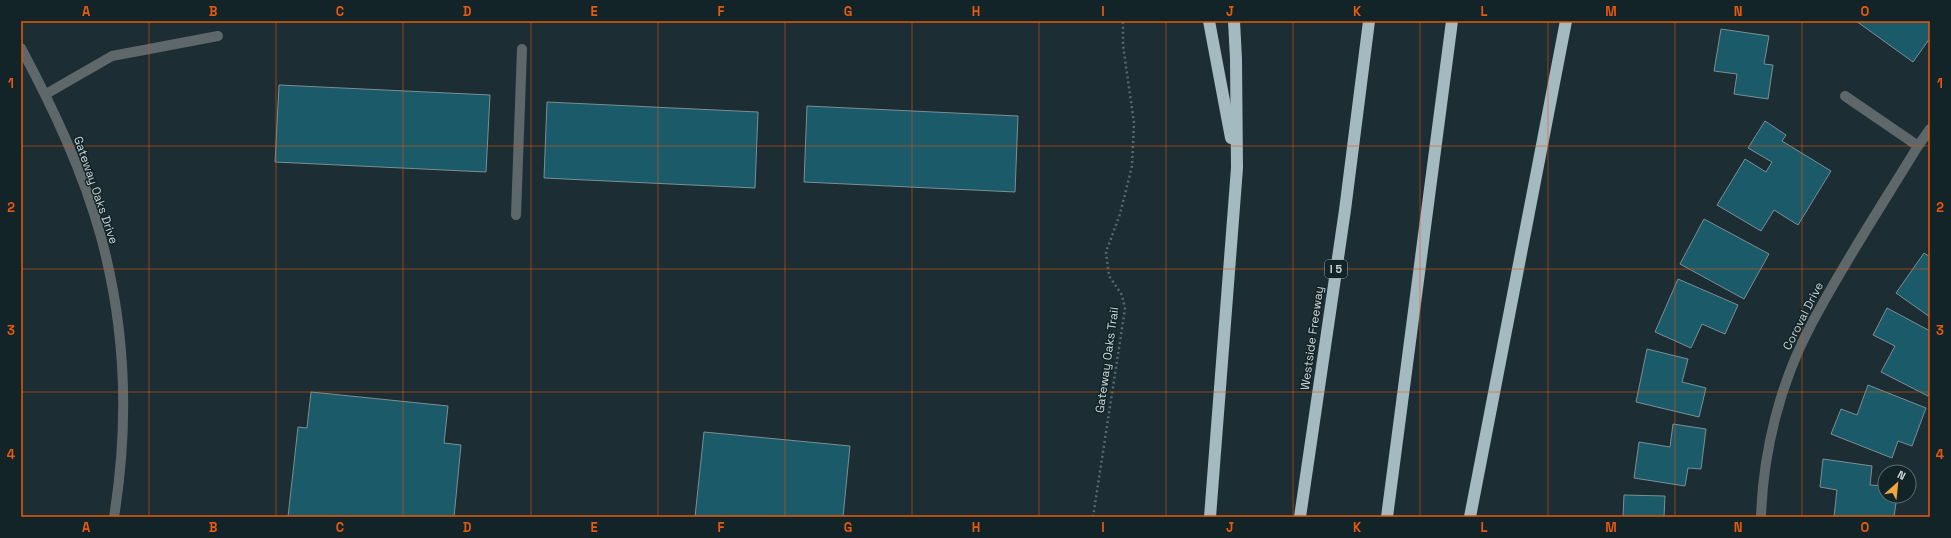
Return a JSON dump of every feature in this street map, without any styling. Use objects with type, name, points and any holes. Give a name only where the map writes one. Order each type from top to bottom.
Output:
[{"type":"highway","points":[[1209,21],[1236,168]]},
{"type":"highway","points":[[1210,517],[1236,168],[1236,59],[1234,21]]},
{"type":"highway","name":"Westside Freeway","points":[[1300,517],[1345,210],[1369,21]]},
{"type":"highway","points":[[1387,517],[1452,21]]},
{"type":"highway","points":[[1470,517],[1565,21]]},
{"type":"street","points":[[46,94],[112,56],[218,36]]},
{"type":"street","name":"Gateway Oaks Drive","points":[[21,48],[46,94],[71,153],[101,237],[115,303],[123,370],[123,437],[120,482],[114,517]]},
{"type":"street","points":[[516,216],[522,49]]},
{"type":"street","points":[[1846,96],[1918,146]]},
{"type":"street","name":"Coroval Drive","points":[[1760,517],[1762,494],[1775,420],[1790,371],[1810,326],[1918,146],[1930,130]]},
{"type":"path","name":"Gateway Oaks Trail","points":[[1093,517],[1126,310],[1122,295],[1109,276],[1106,252],[1120,214],[1132,166],[1134,123],[1123,45],[1123,21]]},
{"type":"building","points":[[1856,21],[1930,21],[1930,38],[1913,62]]},
{"type":"building","points":[[1721,29],[1769,36],[1764,64],[1773,65],[1768,99],[1734,94],[1737,74],[1714,71]]},
{"type":"building","points":[[279,85],[490,95],[486,172],[275,162]]},
{"type":"building","points":[[547,102],[758,112],[755,188],[544,178]]},
{"type":"building","points":[[807,106],[1018,116],[1015,192],[804,182]]},
{"type":"building","points":[[1765,121],[1786,135],[1782,141],[1831,171],[1798,225],[1774,210],[1761,231],[1717,205],[1745,159],[1766,172],[1772,162],[1748,148]]},
{"type":"building","points":[[1704,219],[1769,254],[1744,299],[1680,264]]},
{"type":"building","points":[[1924,253],[1930,257],[1930,317],[1896,293]]},
{"type":"building","points":[[1678,279],[1738,305],[1725,334],[1702,324],[1691,348],[1655,332]]},
{"type":"building","points":[[1887,308],[1930,331],[1930,391],[1928,396],[1881,372],[1895,346],[1873,335]]},
{"type":"building","points":[[1647,349],[1688,359],[1682,382],[1706,388],[1699,417],[1636,402]]},
{"type":"building","points":[[1868,385],[1926,408],[1912,446],[1898,441],[1892,458],[1831,434],[1841,409],[1857,415]]},
{"type":"building","points":[[311,392],[448,406],[444,443],[461,445],[454,517],[288,517],[298,427],[307,428]]},
{"type":"building","points":[[1673,424],[1706,429],[1701,469],[1688,468],[1685,486],[1634,478],[1639,442],[1670,447]]},
{"type":"building","points":[[704,432],[850,446],[843,517],[695,517]]},
{"type":"building","points":[[1823,459],[1872,466],[1870,485],[1877,485],[1877,504],[1896,504],[1894,517],[1834,517],[1837,490],[1820,487]]},
{"type":"building","points":[[1624,495],[1665,496],[1664,517],[1623,517]]}]
